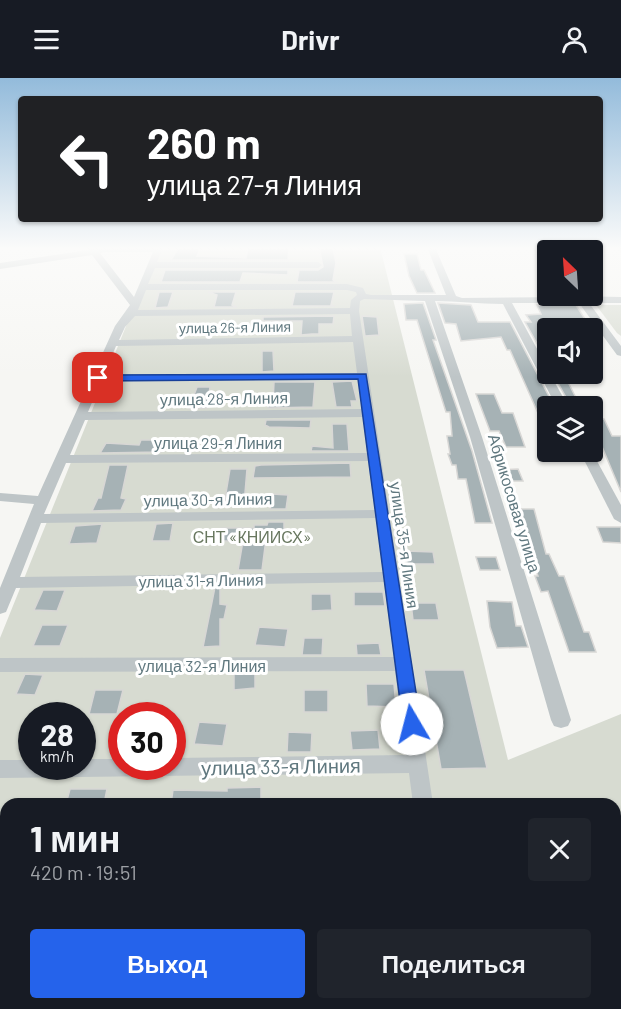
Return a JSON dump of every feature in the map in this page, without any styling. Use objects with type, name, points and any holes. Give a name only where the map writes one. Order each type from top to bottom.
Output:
[{"type":"street","points":[[120,290],[133,309]]},
{"type":"street","points":[[0,608],[35,519],[112,343],[141,290]]},
{"type":"street","points":[[360,290],[362,296]]},
{"type":"street","points":[[449,290],[452,298]]},
{"type":"street","points":[[133,309],[354,311],[356,300],[362,296],[452,298],[461,301],[537,300]]},
{"type":"street","name":"Абрикосовая улица","points":[[429,298],[477,437],[561,720]]},
{"type":"street","points":[[603,299],[621,300]]},
{"type":"street","points":[[506,301],[557,396]]},
{"type":"street","points":[[586,306],[621,353]]},
{"type":"street","name":"улица 35-я Линия","points":[[354,311],[422,798]]},
{"type":"street","name":"улица 26-я Линия","points":[[112,343],[357,339]]},
{"type":"street","points":[[98,378],[363,376]]},
{"type":"street","name":"улица 28-я Линия","points":[[81,416],[368,413]]},
{"type":"street","name":"улица 29-я Линия","points":[[63,459],[374,458]]},
{"type":"street","points":[[591,462],[621,519]]},
{"type":"street","points":[[0,497],[44,501]]},
{"type":"street","name":"улица 30-я Линия","points":[[35,519],[382,514]]},
{"type":"street","name":"улица 31-я Линия","points":[[11,583],[391,577]]},
{"type":"street","name":"улица 32-я Линия","points":[[0,665],[403,664]]},
{"type":"street","name":"улица 33-я Линия","points":[[0,769],[418,764]]},
{"type":"green space","name":"СНТ «КНИИСХ»","points":[[140,290],[391,290],[508,760],[621,714],[621,798],[0,798],[0,638]]},
{"type":"green space","points":[[621,305],[621,336],[597,306]]},
{"type":"building","points":[[416,290],[434,290],[435,293],[417,293]]},
{"type":"building","points":[[159,292],[173,292],[168,307],[155,308]]},
{"type":"building","points":[[208,292],[236,292],[232,305],[237,307],[214,307],[217,295]]},
{"type":"building","points":[[295,292],[334,292],[331,305],[335,306],[292,306]]},
{"type":"building","points":[[423,303],[436,340],[433,340],[472,451],[492,523],[475,523],[466,479],[458,479],[456,465],[452,465],[448,454],[450,454],[447,436],[452,436],[450,412],[446,412],[417,320],[406,320],[404,304]]},
{"type":"building","points":[[438,303],[471,305],[478,322],[510,322],[537,374],[537,384],[542,384],[549,396],[537,396],[537,411],[510,350],[507,350],[501,337],[461,341],[456,324],[445,323]]},
{"type":"building","points":[[537,306],[577,306],[584,318],[537,318],[537,343],[525,322],[531,322],[526,315],[541,314]]},
{"type":"building","points":[[334,316],[333,324],[319,324],[319,334],[301,335],[302,321],[263,321],[263,317]]},
{"type":"building","points":[[362,316],[377,317],[379,335],[365,336]]},
{"type":"building","points":[[262,351],[273,351],[274,371],[262,372]]},
{"type":"building","points":[[352,381],[357,401],[351,401],[352,407],[336,407],[332,382]]},
{"type":"building","points":[[274,382],[315,382],[313,407],[268,408],[268,403],[273,403]]},
{"type":"building","points":[[559,384],[569,384],[575,396],[565,396]]},
{"type":"building","points":[[197,387],[210,387],[207,408],[189,409]]},
{"type":"building","points":[[476,394],[494,394],[502,413],[513,413],[525,447],[506,447],[499,431],[490,431]]},
{"type":"building","points":[[603,419],[612,436],[621,436],[621,492],[603,449]]},
{"type":"building","points":[[266,420],[311,420],[310,428],[269,427],[265,425]]},
{"type":"building","points":[[332,424],[347,424],[349,451],[311,451],[312,446],[333,448]]},
{"type":"building","points":[[141,440],[160,440],[161,452],[100,453],[106,443],[139,445]]},
{"type":"building","points":[[350,463],[351,477],[253,478],[255,466],[261,465]]},
{"type":"building","points":[[109,465],[128,465],[121,498],[126,499],[121,510],[92,511],[98,498],[101,498]]},
{"type":"building","points":[[230,469],[247,469],[244,505],[224,505]]},
{"type":"building","points":[[518,469],[523,481],[504,481],[500,470]]},
{"type":"building","points":[[272,494],[288,495],[286,509],[270,509]]},
{"type":"building","points":[[512,509],[534,509],[546,554],[549,554],[559,576],[564,576],[584,632],[589,632],[596,652],[569,652],[548,591],[541,592],[535,576],[538,576]]},
{"type":"building","points":[[268,522],[284,522],[284,538],[266,539],[262,570],[238,570],[243,541],[219,541],[221,528],[254,528],[254,525],[267,525]]},
{"type":"building","points":[[173,523],[170,541],[152,541],[156,524]]},
{"type":"building","points":[[102,524],[97,543],[69,544],[75,526]]},
{"type":"building","points":[[597,527],[621,527],[621,543],[603,542]]},
{"type":"building","points":[[406,551],[433,552],[435,564],[407,564]]},
{"type":"building","points":[[476,557],[496,557],[500,570],[480,570]]},
{"type":"building","points":[[215,587],[220,587],[220,604],[227,605],[224,619],[220,619],[220,646],[203,647]]},
{"type":"building","points":[[43,590],[65,590],[57,611],[34,610]]},
{"type":"building","points":[[354,592],[383,592],[385,606],[354,606]]},
{"type":"building","points":[[311,594],[331,594],[332,610],[311,611]]},
{"type":"building","points":[[487,601],[512,602],[516,626],[521,626],[528,647],[497,648],[490,627]]},
{"type":"building","points":[[411,603],[436,603],[439,620],[413,620]]},
{"type":"building","points":[[42,625],[68,625],[60,646],[33,646]]},
{"type":"building","points":[[259,627],[288,629],[285,647],[255,645]]},
{"type":"building","points":[[304,638],[323,638],[322,655],[302,655]]},
{"type":"building","points":[[379,643],[381,655],[357,655],[356,644]]},
{"type":"building","points":[[424,670],[464,670],[487,768],[441,769]]},
{"type":"building","points":[[25,674],[43,675],[35,695],[16,694]]},
{"type":"building","points":[[234,674],[255,674],[255,688],[234,690]]},
{"type":"building","points":[[366,684],[394,684],[396,707],[367,706]]},
{"type":"building","points":[[95,690],[123,690],[120,702],[108,702],[108,714],[96,714],[96,702],[92,702]]},
{"type":"building","points":[[304,690],[328,690],[328,712],[304,712]]},
{"type":"building","points":[[199,722],[227,724],[223,746],[194,744]]},
{"type":"building","points":[[378,730],[380,749],[352,750],[350,731]]},
{"type":"building","points":[[288,732],[312,733],[311,752],[287,752]]},
{"type":"building","points":[[261,787],[261,798],[172,798],[173,790],[227,791],[227,788]]},
{"type":"building","points":[[70,789],[107,789],[105,798],[68,798]]},
{"type":"route","points":[[98,378],[363,376],[412,724]]}]
